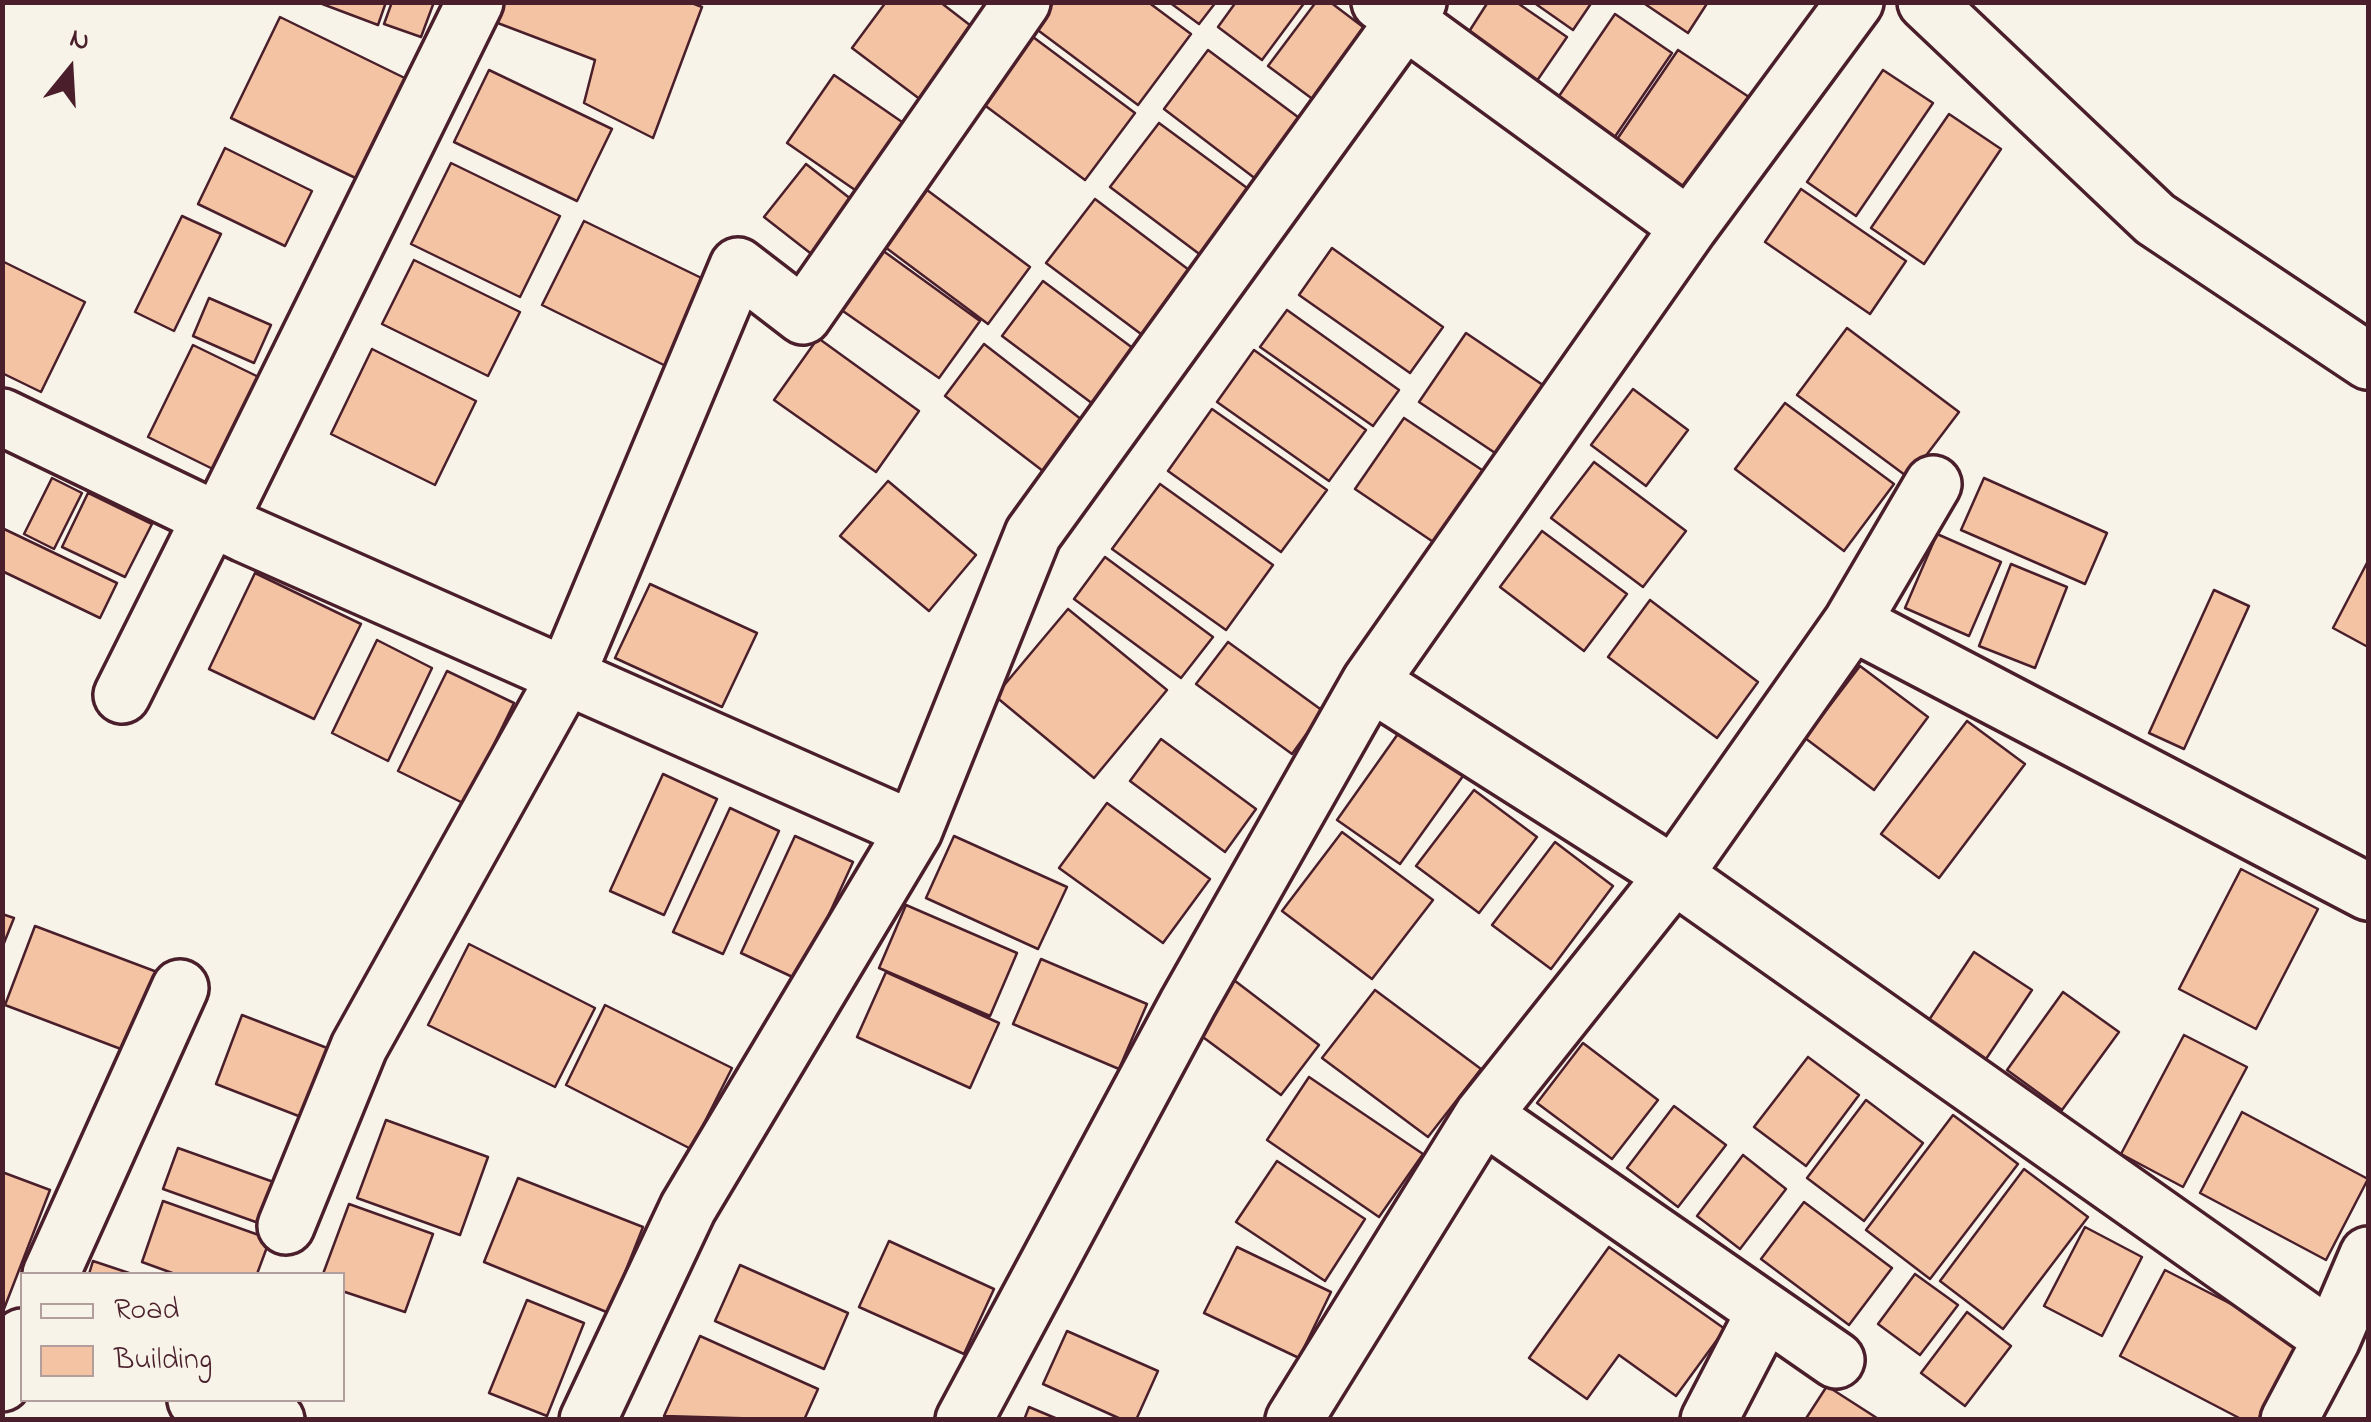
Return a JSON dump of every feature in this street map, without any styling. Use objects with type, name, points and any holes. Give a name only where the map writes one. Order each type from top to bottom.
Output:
[{"type":"street","points":[[122,695],[475,2]]},
{"type":"street","points":[[286,1226],[359,1047],[567,674],[738,266],[803,316],[1022,2]]},
{"type":"street","points":[[964,1420],[1188,1004],[1370,682],[1689,227],[1856,2]]},
{"type":"street","points":[[1926,2],[2156,220],[2368,362]]},
{"type":"street","points":[[588,1420],[688,1208],[914,830],[1032,534],[1401,8],[1689,227]]},
{"type":"street","points":[[2,417],[215,519],[914,830]]},
{"type":"street","points":[[1294,1420],[1484,1114],[1674,875],[1852,622],[1933,484]]},
{"type":"street","points":[[1852,622],[2368,892]]},
{"type":"street","points":[[1370,682],[1674,875],[2332,1338]]},
{"type":"street","points":[[52,1272],[180,988]]},
{"type":"street","points":[[1484,1114],[1836,1360]]},
{"type":"street","points":[[2289,1420],[2332,1338],[2368,1254]]},
{"type":"street","points":[[1709,1420],[1766,1312]]},
{"type":"street","points":[[204,1402],[276,1420]]},
{"type":"building","points":[[317,2],[386,2],[378,25]]},
{"type":"building","points":[[392,2],[434,2],[421,37],[384,24]]},
{"type":"building","points":[[502,2],[689,2],[702,7],[653,138],[584,103],[595,60],[495,22]]},
{"type":"building","points":[[886,2],[940,2],[975,29],[921,100],[852,48]]},
{"type":"building","points":[[1054,2],[1148,2],[1191,34],[1138,105],[1035,28]]},
{"type":"building","points":[[1169,2],[1216,2],[1199,24]]},
{"type":"building","points":[[1236,2],[1305,2],[1262,60],[1218,27]]},
{"type":"building","points":[[1316,2],[1330,2],[1379,39],[1326,109],[1268,66]]},
{"type":"building","points":[[1488,2],[1516,2],[1567,37],[1532,88],[1463,41]]},
{"type":"building","points":[[1533,2],[1592,2],[1573,30]]},
{"type":"building","points":[[1642,2],[1708,2],[1688,33]]},
{"type":"building","points":[[1615,14],[1672,53],[1612,141],[1555,102]]},
{"type":"building","points":[[280,17],[419,85],[370,185],[231,118]]},
{"type":"building","points":[[1033,37],[1135,113],[1085,180],[983,104]]},
{"type":"building","points":[[1208,50],[1310,126],[1265,186],[1164,109]]},
{"type":"building","points":[[1678,50],[1752,99],[1683,200],[1609,151]]},
{"type":"building","points":[[489,70],[612,129],[577,201],[454,142]]},
{"type":"building","points":[[1883,70],[1933,103],[1856,216],[1807,182]]},
{"type":"building","points":[[834,75],[918,133],[871,201],[787,143]]},
{"type":"building","points":[[1949,114],[2001,149],[1924,264],[1871,228]]},
{"type":"building","points":[[1159,123],[1262,199],[1214,265],[1110,187]]},
{"type":"building","points":[[225,148],[312,191],[285,246],[198,204]]},
{"type":"building","points":[[451,163],[560,216],[520,297],[411,244]]},
{"type":"building","points":[[806,164],[856,203],[814,256],[764,217]]},
{"type":"building","points":[[1801,189],[1906,261],[1870,314],[1765,242]]},
{"type":"building","points":[[927,190],[1030,267],[988,324],[885,247]]},
{"type":"building","points":[[1095,199],[1197,276],[1149,340],[1046,263]]},
{"type":"building","points":[[182,216],[221,234],[174,331],[135,312]]},
{"type":"building","points":[[584,221],[720,287],[678,372],[542,305]]},
{"type":"building","points":[[1332,248],[1443,327],[1410,373],[1299,295]]},
{"type":"building","points":[[882,250],[980,321],[939,378],[840,309]]},
{"type":"building","points":[[414,260],[520,312],[488,376],[382,324]]},
{"type":"building","points":[[2,261],[85,302],[41,392],[2,373]]},
{"type":"building","points":[[1043,281],[1134,349],[1093,404],[1002,336]]},
{"type":"building","points":[[209,298],[271,325],[254,363],[193,336]]},
{"type":"building","points":[[1287,310],[1399,390],[1373,426],[1260,347]]},
{"type":"building","points":[[1847,328],[1959,412],[1909,478],[1797,395]]},
{"type":"building","points":[[1466,333],[1565,400],[1519,469],[1419,402]]},
{"type":"building","points":[[818,338],[919,411],[876,472],[774,400]]},
{"type":"building","points":[[984,344],[1095,430],[1056,481],[945,396]]},
{"type":"building","points":[[193,345],[275,385],[229,477],[148,437]]},
{"type":"building","points":[[372,349],[476,401],[435,485],[331,434]]},
{"type":"building","points":[[1254,350],[1366,430],[1329,481],[1217,402]]},
{"type":"building","points":[[1633,389],[1688,430],[1646,486],[1591,445]]},
{"type":"building","points":[[1785,403],[1894,484],[1844,551],[1735,469]]},
{"type":"building","points":[[1212,409],[1327,490],[1281,552],[1168,471]]},
{"type":"building","points":[[1404,418],[1500,482],[1451,554],[1355,489]]},
{"type":"building","points":[[1594,462],[1686,531],[1643,587],[1551,518]]},
{"type":"building","points":[[52,478],[82,493],[54,549],[24,534]]},
{"type":"building","points":[[1984,478],[2107,533],[2085,584],[1961,530]]},
{"type":"building","points":[[888,481],[976,555],[929,611],[840,536]]},
{"type":"building","points":[[1160,484],[1273,565],[1226,630],[1112,549]]},
{"type":"building","points":[[88,493],[152,524],[125,577],[62,547]]},
{"type":"building","points":[[2,528],[117,583],[100,618],[2,571]]},
{"type":"building","points":[[1542,531],[1627,594],[1584,651],[1500,587]]},
{"type":"building","points":[[1937,534],[2001,562],[1969,636],[1905,608]]},
{"type":"building","points":[[1105,557],[1213,637],[1181,678],[1074,599]]},
{"type":"building","points":[[2368,561],[2368,647],[2333,628]]},
{"type":"building","points":[[2011,564],[2067,587],[2035,668],[1979,646]]},
{"type":"building","points":[[255,573],[361,624],[314,719],[209,669]]},
{"type":"building","points":[[650,584],[757,633],[722,707],[615,658]]},
{"type":"building","points":[[2214,590],[2249,606],[2184,749],[2149,733]]},
{"type":"building","points":[[1650,600],[1758,682],[1717,738],[1608,657]]},
{"type":"building","points":[[1068,609],[1167,690],[1094,778],[995,696]]},
{"type":"building","points":[[377,640],[432,668],[388,761],[332,733]]},
{"type":"building","points":[[1228,642],[1323,711],[1292,754],[1196,684]]},
{"type":"building","points":[[1860,666],[1928,717],[1874,790],[1805,738]]},
{"type":"building","points":[[447,671],[514,703],[465,804],[398,771]]},
{"type":"building","points":[[1967,721],[2025,764],[1939,878],[1881,834]]},
{"type":"building","points":[[1400,731],[1463,776],[1400,864],[1337,820]]},
{"type":"building","points":[[1161,739],[1256,809],[1225,852],[1130,781]]},
{"type":"building","points":[[663,774],[717,799],[664,915],[610,891]]},
{"type":"building","points":[[1474,790],[1537,837],[1479,913],[1416,866]]},
{"type":"building","points":[[1107,803],[1210,879],[1163,943],[1059,868]]},
{"type":"building","points":[[730,808],[779,831],[723,954],[673,932]]},
{"type":"building","points":[[1342,832],[1433,900],[1372,979],[1282,911]]},
{"type":"building","points":[[795,836],[853,862],[799,980],[741,953]]},
{"type":"building","points":[[954,836],[1067,887],[1038,949],[926,898]]},
{"type":"building","points":[[1555,842],[1613,886],[1551,969],[1492,925]]},
{"type":"building","points":[[2241,869],[2318,909],[2256,1029],[2179,989]]},
{"type":"building","points":[[906,905],[1017,953],[990,1016],[879,968]]},
{"type":"building","points":[[2,914],[14,918],[2,948]]},
{"type":"building","points":[[35,926],[165,975],[134,1054],[5,1005]]},
{"type":"building","points":[[469,944],[595,1008],[555,1087],[428,1025]]},
{"type":"building","points":[[1974,952],[2032,990],[1982,1065],[1925,1026]]},
{"type":"building","points":[[1041,959],[1147,1004],[1119,1069],[1013,1024]]},
{"type":"building","points":[[886,972],[999,1023],[970,1088],[857,1037]]},
{"type":"building","points":[[1226,974],[1319,1045],[1281,1095],[1188,1026]]},
{"type":"building","points":[[1375,990],[1481,1069],[1428,1137],[1322,1058]]},
{"type":"building","points":[[2063,992],[2119,1032],[2062,1110],[2007,1070]]},
{"type":"building","points":[[605,1005],[732,1068],[691,1149],[566,1085]]},
{"type":"building","points":[[242,1015],[340,1053],[314,1122],[216,1084]]},
{"type":"building","points":[[2184,1035],[2247,1067],[2183,1187],[2121,1154]]},
{"type":"building","points":[[1583,1043],[1658,1100],[1612,1159],[1537,1103]]},
{"type":"building","points":[[1808,1057],[1859,1095],[1806,1166],[1754,1127]]},
{"type":"building","points":[[1309,1077],[1423,1154],[1379,1217],[1267,1140]]},
{"type":"building","points":[[1866,1100],[1923,1143],[1864,1221],[1807,1178]]},
{"type":"building","points":[[1674,1106],[1726,1145],[1678,1207],[1627,1168]]},
{"type":"building","points":[[2242,1112],[2368,1179],[2326,1260],[2200,1193]]},
{"type":"building","points":[[1953,1115],[2018,1164],[1930,1279],[1866,1230]]},
{"type":"building","points":[[386,1120],[488,1157],[460,1235],[357,1198]]},
{"type":"building","points":[[178,1148],[282,1185],[267,1226],[163,1189]]},
{"type":"building","points":[[1743,1155],[1786,1189],[1740,1249],[1697,1216]]},
{"type":"building","points":[[1277,1161],[1365,1219],[1325,1281],[1236,1222]]},
{"type":"building","points":[[2024,1169],[2088,1217],[2003,1329],[1940,1281]]},
{"type":"building","points":[[2,1172],[50,1190],[2,1314]]},
{"type":"building","points":[[518,1178],[643,1227],[609,1313],[484,1262]]},
{"type":"building","points":[[163,1201],[270,1239],[258,1272],[170,1272],[142,1262]]},
{"type":"building","points":[[1804,1202],[1892,1268],[1849,1325],[1761,1259]]},
{"type":"building","points":[[349,1204],[433,1234],[405,1312],[345,1292],[345,1272],[324,1272]]},
{"type":"building","points":[[2085,1227],[2142,1257],[2102,1336],[2044,1306]]},
{"type":"building","points":[[889,1241],[994,1289],[964,1354],[859,1307]]},
{"type":"building","points":[[1237,1247],[1331,1292],[1299,1358],[1204,1313]]},
{"type":"building","points":[[1609,1247],[1725,1329],[1676,1396],[1619,1355],[1587,1399],[1529,1358]]},
{"type":"building","points":[[93,1261],[126,1272],[90,1272]]},
{"type":"building","points":[[740,1265],[848,1313],[824,1369],[715,1321]]},
{"type":"building","points":[[2165,1270],[2301,1340],[2260,1420],[2243,1420],[2120,1356]]},
{"type":"building","points":[[1915,1274],[1958,1305],[1920,1355],[1878,1324]]},
{"type":"building","points":[[527,1300],[584,1323],[547,1416],[489,1393]]},
{"type":"building","points":[[1967,1312],[2011,1346],[1965,1406],[1921,1373]]},
{"type":"building","points":[[1067,1331],[1158,1371],[1136,1420],[1123,1420],[1043,1384]]},
{"type":"building","points":[[700,1336],[818,1389],[804,1420],[664,1416]]},
{"type":"building","points":[[1827,1386],[1880,1420],[1805,1420]]},
{"type":"building","points":[[1029,1407],[1060,1420],[1024,1420]]}]
